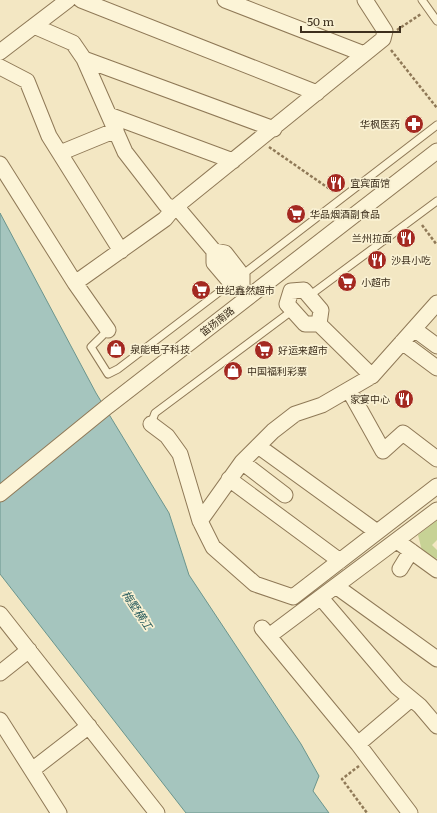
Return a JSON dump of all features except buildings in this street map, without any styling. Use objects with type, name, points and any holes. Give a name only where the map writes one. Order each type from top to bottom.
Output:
[{"type":"street","points":[[0,52],[68,0]]},
{"type":"street","points":[[81,0],[317,93]]},
{"type":"street","points":[[225,0],[364,54]]},
{"type":"street","points":[[75,283],[165,219],[173,209],[274,129],[364,54],[384,35],[364,0]]},
{"type":"street","points":[[34,26],[73,42],[84,59],[125,152],[166,205],[181,212],[214,251],[225,253],[241,284]]},
{"type":"street","points":[[84,59],[274,129]]},
{"type":"street","points":[[0,67],[26,81],[49,136],[121,251]]},
{"type":"street","points":[[109,115],[233,162]]},
{"type":"street","points":[[60,153],[116,130]]},
{"type":"street","name":"笛扬南路","points":[[0,494],[108,406],[241,284],[277,274],[437,151]]},
{"type":"street","points":[[0,164],[75,283],[108,330]]},
{"type":"street","points":[[277,274],[291,291]]},
{"type":"street","points":[[291,291],[304,290],[321,310],[319,324]]},
{"type":"street","points":[[291,291],[287,304],[305,324],[319,324],[372,376]]},
{"type":"street","points":[[200,521],[242,462],[273,431],[295,414],[322,405],[372,376],[414,329],[432,318],[437,303]]},
{"type":"street","points":[[414,329],[437,346]]},
{"type":"street","points":[[402,342],[437,368]]},
{"type":"street","points":[[349,390],[383,451],[403,433],[437,459]]},
{"type":"street","points":[[152,424],[168,436],[180,454],[200,521],[213,547],[255,584],[293,597],[437,486]]},
{"type":"street","points":[[258,446],[377,532]]},
{"type":"street","points":[[242,462],[285,495]]},
{"type":"street","points":[[229,480],[340,561]]},
{"type":"street","points":[[410,813],[358,744],[266,632],[337,587],[437,510]]},
{"type":"street","points":[[397,541],[437,570]]},
{"type":"street","points":[[400,569],[411,551]]},
{"type":"street","points":[[337,587],[437,659]]},
{"type":"street","points":[[321,598],[397,687],[420,706],[437,726]]},
{"type":"street","points":[[0,614],[157,813]]},
{"type":"street","points":[[0,673],[28,650]]},
{"type":"street","points":[[358,744],[410,699]]},
{"type":"street","points":[[0,720],[59,813]]},
{"type":"street","points":[[32,770],[89,726]]},
{"type":"lane","points":[[422,0],[437,22]]},
{"type":"lane","points":[[108,330],[91,347],[108,374],[118,369],[241,284],[340,200],[437,125]]},
{"type":"lane","points":[[309,296],[437,201]]},
{"type":"lane","points":[[152,424],[155,413],[293,310]]},
{"type":"path","points":[[429,10],[392,33],[384,35],[437,108]]},
{"type":"path","points":[[259,140],[333,191],[340,200]]},
{"type":"path","points":[[416,217],[437,245]]},
{"type":"path","points":[[367,813],[342,780],[369,758]]},
{"type":"green space","points":[[437,520],[437,540],[432,545],[437,550],[437,558],[435,560],[423,555],[418,535]]},
{"type":"water","name":"梅墅横江","points":[[0,213],[96,393],[169,513],[189,575],[301,744],[319,776],[313,791],[329,813],[186,813],[0,574]]},
{"type":"place","name":"华枫医药","points":[[414,124]]},
{"type":"place","name":"宜宾面馆","points":[[336,183]]},
{"type":"place","name":"华品烟酒副食品","points":[[296,214]]},
{"type":"place","name":"兰州拉面","points":[[406,238]]},
{"type":"place","name":"沙县小吃","points":[[377,260]]},
{"type":"place","name":"小超市","points":[[347,282]]},
{"type":"place","name":"世纪鑫然超市","points":[[201,290]]},
{"type":"place","name":"泉能电子科技","points":[[116,349]]},
{"type":"place","name":"好运来超市","points":[[264,350]]},
{"type":"place","name":"中国福利彩票","points":[[233,371]]},
{"type":"place","name":"家宴中心","points":[[404,399]]}]
